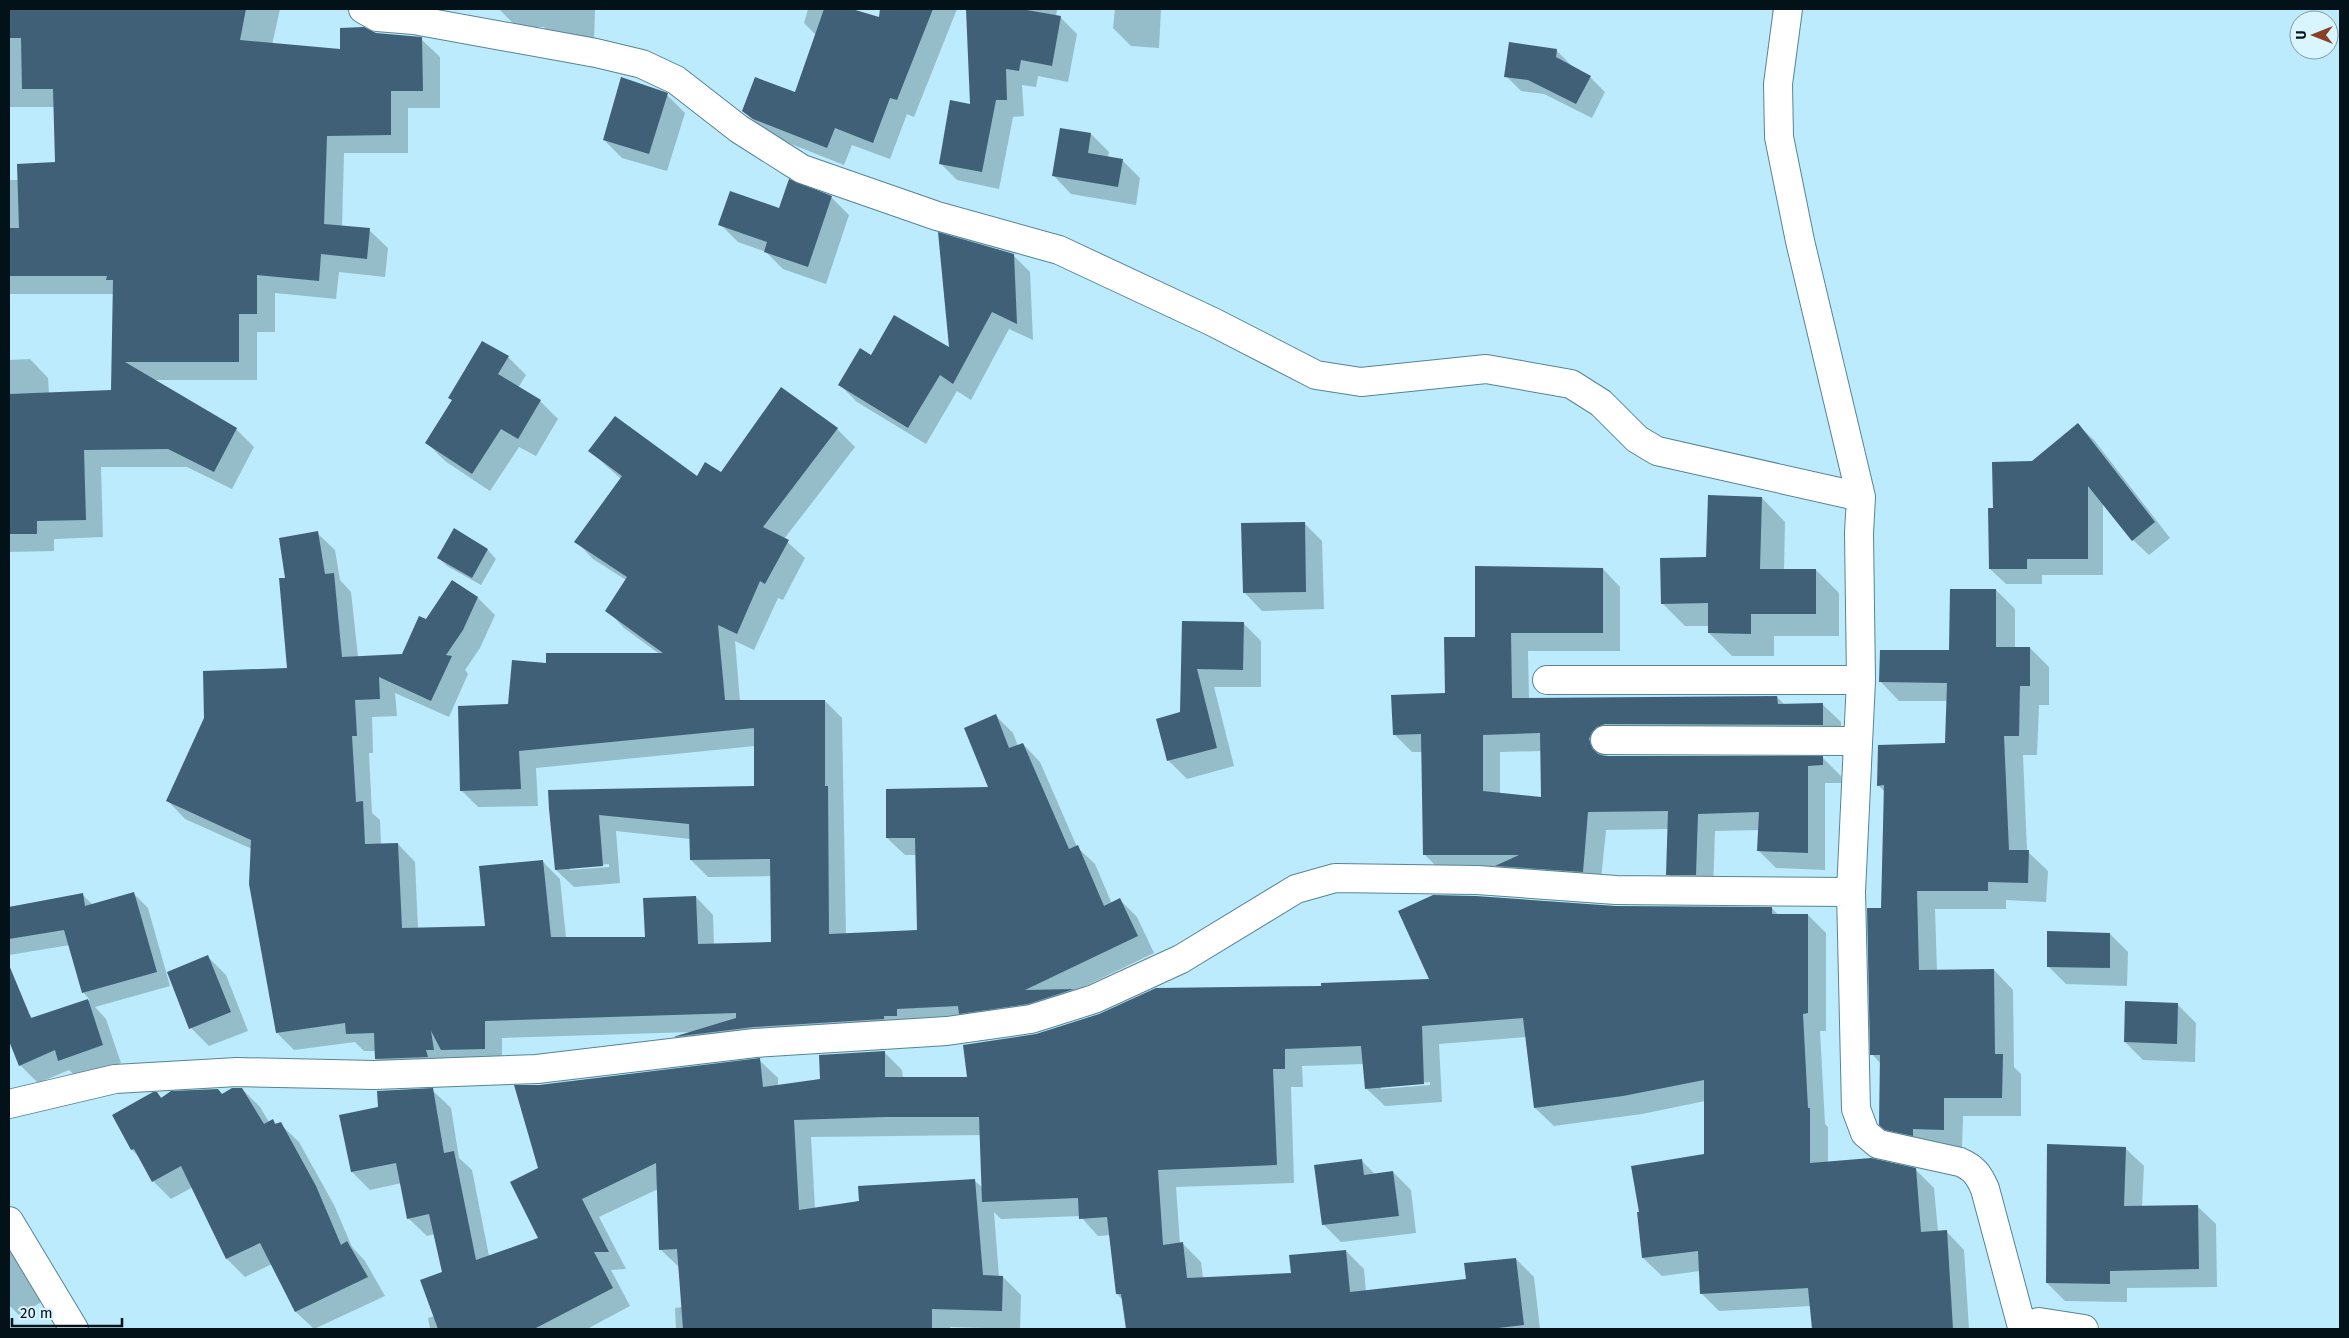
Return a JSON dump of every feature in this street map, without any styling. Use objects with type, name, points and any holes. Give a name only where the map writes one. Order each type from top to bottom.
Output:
[{"type":"street","points":[[363,9],[377,17],[414,20],[596,53],[642,64],[676,80],[739,129],[802,169],[937,216],[1060,250],[1213,322],[1316,375],[1361,382],[1486,369],[1571,384],[1601,403],[1637,439],[1657,451],[1861,497]]},
{"type":"street","points":[[1788,9],[1778,84],[1780,137],[1800,240],[1861,497],[1859,533],[1861,680],[1852,892],[1856,1109],[1866,1133],[1878,1144],[1960,1162],[1972,1167],[1979,1175],[1985,1189],[2023,1328],[2039,1322],[2084,1329]]},
{"type":"street","points":[[1547,680],[1861,680]]},
{"type":"street","points":[[1605,740],[1858,740]]},
{"type":"street","points":[[9,1104],[115,1079],[237,1072],[374,1075],[537,1069],[755,1043],[947,1031],[1031,1018],[1094,999],[1172,963],[1296,889],[1335,878],[1477,880],[1616,890],[1852,892]]},
{"type":"street","points":[[9,1221],[74,1329]]},
{"type":"building","points":[[9,9],[246,9],[240,40],[340,49],[340,28],[364,27],[376,33],[422,37],[423,91],[391,91],[391,135],[327,136],[324,224],[370,228],[367,259],[321,254],[319,281],[257,275],[257,314],[239,314],[239,362],[125,362],[237,428],[214,472],[168,449],[84,450],[86,520],[37,521],[37,534],[9,534],[9,394],[111,390],[113,280],[106,280],[107,276],[9,276],[9,228],[19,228],[17,164],[55,162],[53,89],[22,89],[21,38],[9,38]]},
{"type":"building","points":[[824,9],[852,9],[879,17],[880,9],[933,9],[897,100],[890,98],[873,143],[835,128],[827,148],[753,119],[742,111],[755,77],[795,92]]},
{"type":"building","points":[[966,9],[1021,9],[1061,16],[1052,66],[1021,60],[1019,71],[1006,69],[1007,100],[996,100],[982,172],[939,164],[950,100],[970,104]]},
{"type":"building","points":[[1509,42],[1557,49],[1556,57],[1591,76],[1576,104],[1528,80],[1504,77]]},
{"type":"building","points":[[621,77],[668,93],[649,154],[603,140]]},
{"type":"building","points":[[1060,128],[1091,133],[1088,153],[1123,159],[1118,187],[1052,176]]},
{"type":"building","points":[[789,179],[832,196],[808,267],[764,252],[767,242],[718,225],[730,191],[779,208]]},
{"type":"building","points":[[938,232],[1014,254],[1017,324],[992,312],[953,384],[940,375],[908,428],[838,385],[860,348],[871,355],[894,315],[949,347]]},
{"type":"building","points":[[482,341],[509,356],[498,374],[541,400],[518,439],[501,429],[472,474],[425,443],[452,400],[448,398]]},
{"type":"building","points":[[781,387],[838,428],[763,527],[789,540],[765,584],[760,581],[737,634],[718,625],[725,700],[825,700],[825,786],[828,786],[829,934],[917,930],[915,838],[886,838],[886,789],[988,787],[964,728],[996,714],[1009,748],[1023,743],[1069,849],[1078,845],[1104,906],[1120,898],[1138,936],[1025,990],[1074,989],[1028,1004],[959,1014],[958,1006],[897,1009],[897,1016],[884,1016],[884,1019],[754,1027],[673,1037],[736,1018],[736,1013],[485,1021],[485,1049],[441,1050],[431,1031],[434,1050],[426,1050],[428,1057],[375,1059],[374,1033],[346,1034],[345,1023],[276,1033],[249,884],[251,840],[166,801],[204,718],[203,671],[287,668],[279,578],[285,578],[279,538],[318,531],[325,574],[334,573],[342,657],[402,654],[419,616],[426,619],[452,580],[478,597],[463,630],[446,655],[452,656],[431,701],[379,677],[380,699],[355,700],[357,736],[352,736],[356,802],[363,801],[365,844],[398,843],[402,928],[485,926],[479,866],[543,860],[551,937],[645,937],[643,898],[696,896],[698,944],[771,942],[770,859],[690,860],[689,824],[599,815],[603,866],[555,870],[549,809],[548,790],[754,786],[754,728],[519,751],[521,789],[460,791],[458,706],[508,704],[512,660],[546,663],[546,653],[663,653],[605,611],[627,577],[574,542],[622,476],[588,451],[615,416],[697,476],[705,462],[721,472]]},
{"type":"building","points":[[2078,423],[2155,522],[2132,541],[2088,486],[2088,559],[2027,559],[2027,569],[1989,569],[1988,508],[1993,508],[1992,462],[2032,461]]},
{"type":"building","points":[[1708,495],[1762,497],[1760,569],[1816,569],[1816,614],[1751,614],[1751,634],[1708,633],[1708,603],[1661,604],[1660,558],[1706,557]]},
{"type":"building","points":[[1305,522],[1306,592],[1243,593],[1241,523]]},
{"type":"building","points":[[454,528],[488,549],[472,578],[437,558]]},
{"type":"building","points":[[1475,566],[1603,568],[1603,633],[1511,633],[1512,698],[1777,696],[1778,704],[1823,703],[1823,725],[1605,724],[1597,727],[1589,739],[1592,748],[1598,754],[1605,756],[1823,756],[1823,765],[1808,766],[1808,853],[1757,851],[1759,812],[1698,814],[1696,875],[1666,875],[1668,811],[1588,812],[1583,872],[1495,866],[1519,855],[1423,855],[1421,734],[1393,735],[1391,695],[1445,693],[1444,637],[1475,637]],"holes":[[[1540,733],[1541,797],[1483,791],[1483,735]]]},
{"type":"building","points":[[1950,589],[1996,589],[1996,647],[2030,647],[2030,686],[2020,686],[2019,736],[2004,736],[2009,850],[2029,850],[2028,883],[1988,882],[1988,891],[1917,891],[1919,970],[1994,969],[1995,1054],[2003,1054],[2002,1098],[1944,1098],[1944,1130],[1913,1129],[1913,1136],[1885,1130],[1879,1125],[1880,1055],[1870,1055],[1867,908],[1881,908],[1884,785],[1877,786],[1878,745],[1945,743],[1947,683],[1879,682],[1880,650],[1949,650]]},
{"type":"building","points":[[1182,621],[1244,622],[1243,670],[1197,669],[1217,748],[1167,761],[1156,719],[1180,712]]},
{"type":"building","points":[[134,892],[157,972],[82,993],[64,930],[9,939],[9,907],[83,893],[85,906]]},
{"type":"building","points":[[1433,895],[1476,896],[1616,906],[1772,907],[1772,914],[1808,914],[1808,1013],[1803,1014],[1808,1108],[1810,1108],[1810,1163],[1871,1158],[1916,1168],[1921,1232],[1947,1230],[1953,1329],[1812,1329],[1808,1288],[1700,1294],[1698,1251],[1642,1258],[1637,1212],[1639,1212],[1631,1166],[1704,1154],[1704,1080],[1623,1096],[1534,1108],[1523,1018],[1422,1026],[1424,1084],[1365,1089],[1361,1046],[1285,1049],[1285,1069],[1273,1069],[1277,1165],[1158,1170],[1163,1245],[1183,1242],[1187,1278],[1291,1273],[1289,1255],[1346,1250],[1350,1292],[1466,1279],[1464,1263],[1516,1258],[1524,1325],[1489,1329],[1126,1329],[1121,1294],[1116,1294],[1107,1217],[1079,1219],[1078,1198],[982,1202],[979,1117],[886,1117],[794,1120],[799,1210],[859,1201],[858,1186],[975,1179],[983,1275],[1003,1276],[1002,1311],[932,1309],[932,1329],[683,1329],[677,1249],[659,1250],[656,1163],[582,1199],[609,1252],[594,1252],[613,1288],[534,1329],[438,1329],[420,1280],[442,1272],[429,1214],[407,1219],[396,1163],[351,1172],[339,1115],[378,1107],[377,1091],[433,1088],[444,1153],[454,1151],[476,1260],[538,1238],[510,1182],[538,1168],[514,1085],[539,1085],[760,1058],[763,1087],[820,1079],[819,1055],[885,1051],[885,1077],[967,1077],[963,1045],[1036,1034],[1099,1014],[1156,988],[1321,986],[1321,983],[1429,979],[1398,911]]},
{"type":"building","points":[[2047,931],[2110,933],[2110,968],[2047,967]]},
{"type":"building","points":[[208,955],[231,1012],[189,1029],[167,972]]},
{"type":"building","points":[[9,965],[31,1018],[88,999],[103,1045],[58,1061],[55,1050],[19,1066],[9,1041]]},
{"type":"building","points":[[2125,1001],[2178,1003],[2177,1044],[2124,1042]]},
{"type":"building","points":[[232,1088],[242,1088],[264,1124],[273,1119],[275,1124],[281,1122],[316,1186],[341,1245],[347,1241],[368,1277],[295,1312],[260,1243],[226,1259],[181,1166],[152,1182],[134,1149],[131,1150],[112,1115],[153,1092],[157,1092],[161,1098],[171,1091],[218,1089],[222,1094]]},
{"type":"building","points":[[2047,1144],[2126,1147],[2124,1206],[2198,1205],[2199,1269],[2110,1271],[2110,1284],[2046,1283]]},
{"type":"building","points":[[1362,1159],[1364,1175],[1393,1171],[1399,1216],[1322,1225],[1314,1165]]}]
